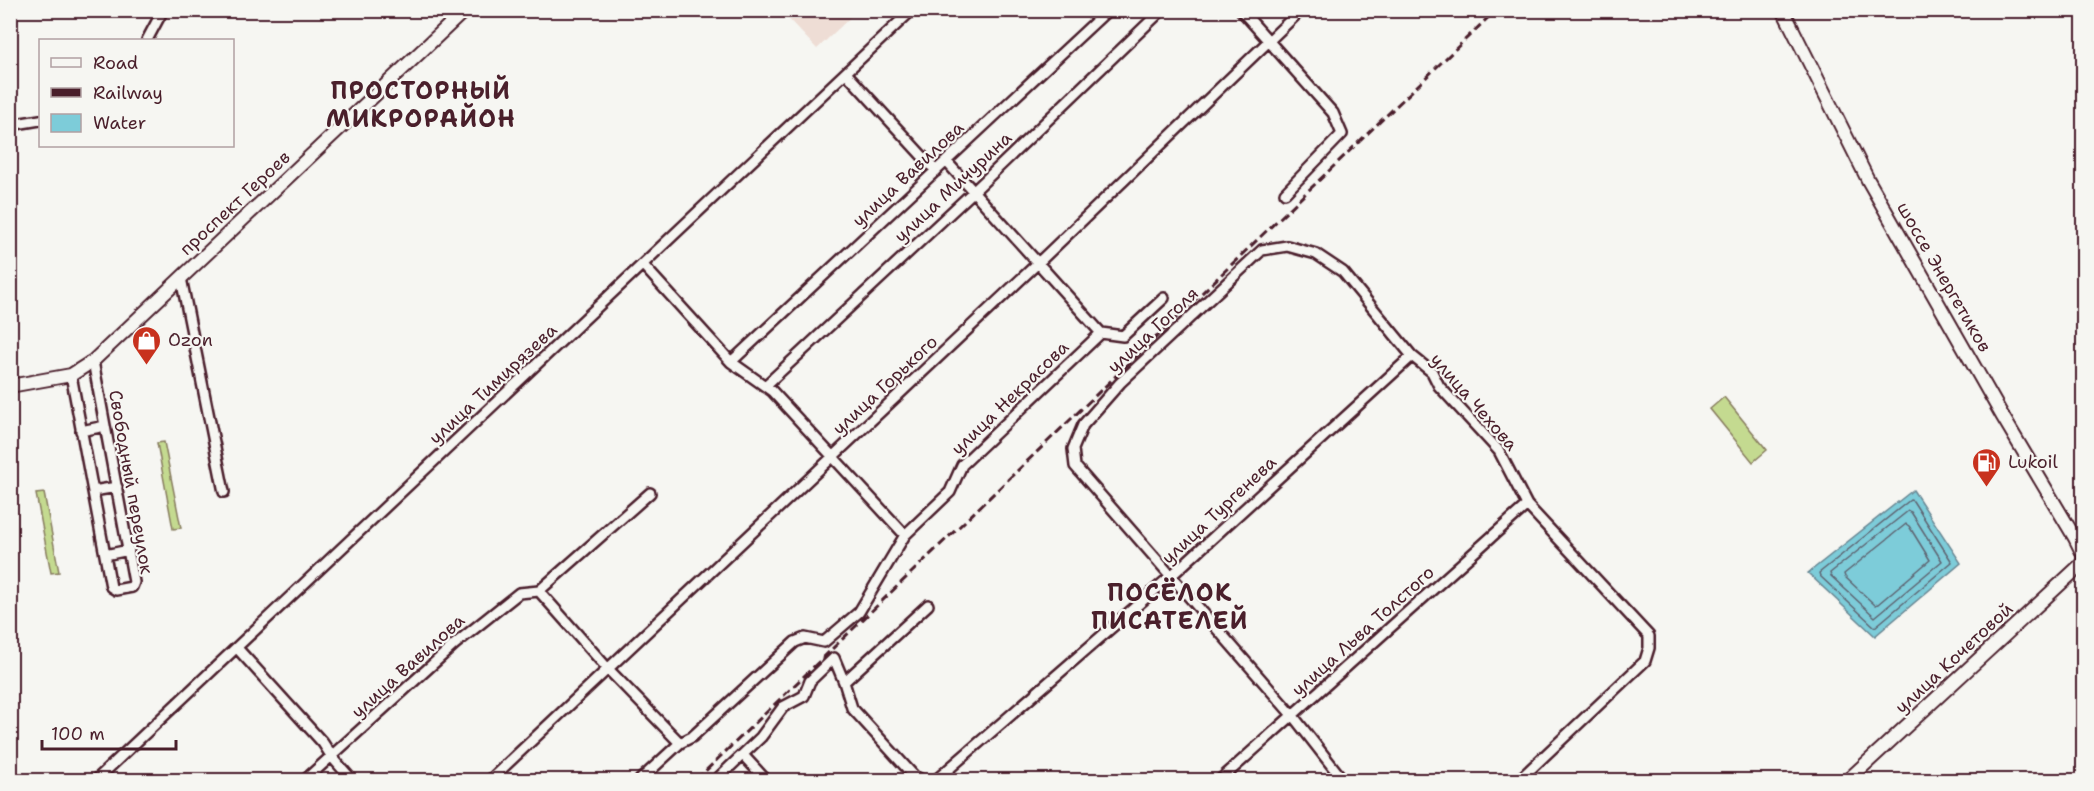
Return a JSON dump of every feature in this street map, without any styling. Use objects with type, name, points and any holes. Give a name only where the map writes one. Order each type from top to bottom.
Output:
[{"type":"main road","name":"проспект Героев","points":[[10,386],[71,375],[93,361],[465,10]]},
{"type":"main road","name":"шоссе Энергетиков","points":[[1782,10],[1868,180],[2084,556]]},
{"type":"main road","name":"улица Кочетовой","points":[[1848,780],[2084,562]]},
{"type":"main road","points":[[10,767],[13,780]]},
{"type":"street","points":[[148,39],[163,10]]},
{"type":"street","name":"улица Тимирязева","points":[[96,780],[912,10]]},
{"type":"street","name":"улица Вавилова","points":[[730,362],[1107,10]]},
{"type":"street","name":"улица Мичурина","points":[[765,386],[974,191],[1162,10]]},
{"type":"street","points":[[1241,10],[1333,113],[1342,134],[1285,193]]},
{"type":"street","name":"улица Горького","points":[[490,780],[1038,263],[1301,10]]},
{"type":"street","points":[[846,73],[936,171]]},
{"type":"street","points":[[10,125],[39,120]]},
{"type":"street","points":[[946,161],[1101,333],[1123,336],[1164,298]]},
{"type":"street","name":"улица Чехова","points":[[1287,246],[1316,254],[1343,272],[1412,356],[1432,372],[1439,386],[1499,451],[1527,505],[1649,636],[1649,648],[1645,661],[1519,780]]},
{"type":"street","name":"улица Гоголя","points":[[1171,576],[1075,466],[1073,449],[1083,425],[1120,383],[1262,250],[1287,246]]},
{"type":"street","points":[[643,265],[730,362],[772,390],[905,535]]},
{"type":"street","points":[[181,278],[224,492]]},
{"type":"street","name":"улица Некрасова","points":[[640,780],[680,743],[692,737],[795,642],[805,638],[824,642],[859,612],[905,535],[950,492],[962,465],[1101,333]]},
{"type":"street","name":"улица Тургенева","points":[[936,780],[1171,576],[1412,356]]},
{"type":"street","name":"Свободный переулок","points":[[71,375],[111,587],[116,590],[132,587],[134,582],[129,550],[93,361]]},
{"type":"street","points":[[81,431],[105,426]]},
{"type":"street","points":[[93,491],[117,487]]},
{"type":"street","points":[[650,493],[539,591],[608,669],[680,743]]},
{"type":"street","name":"улица Льва Толстого","points":[[1220,780],[1527,505]]},
{"type":"street","points":[[105,555],[129,550]]},
{"type":"street","points":[[1171,576],[1293,716],[1342,780]]},
{"type":"street","name":"улица Вавилова","points":[[305,780],[455,644],[519,593],[539,591]]},
{"type":"street","points":[[844,682],[928,605]]},
{"type":"street","points":[[237,648],[323,743],[352,780]]},
{"type":"street","points":[[716,780],[761,737],[783,707],[804,696],[810,681],[834,658],[852,708],[914,776],[922,780]]},
{"type":"street","points":[[743,755],[766,780]]},
{"type":"shaded area","points":[[781,11],[857,11],[817,49]]},
{"type":"green space","points":[[1724,397],[1767,450],[1753,462],[1710,409]]},
{"type":"green space","points":[[164,442],[181,528],[173,529],[157,443]]},
{"type":"green space","points":[[44,493],[59,572],[51,573],[36,494]]},
{"type":"water","points":[[1913,490],[1961,563],[1875,636],[1808,573]]},
{"type":"railway","points":[[696,780],[1496,10]]},
{"type":"place","name":"Ozon","points":[[147,366]]},
{"type":"place","name":"Lukoil","points":[[1987,488]]},
{"type":"district","name":"ПРОСТОРНЫЙ МИКРОРАЙОН","points":[[421,105]]},
{"type":"district","name":"ПОСЁЛОК ПИСАТЕЛЕЙ","points":[[1170,607]]}]
